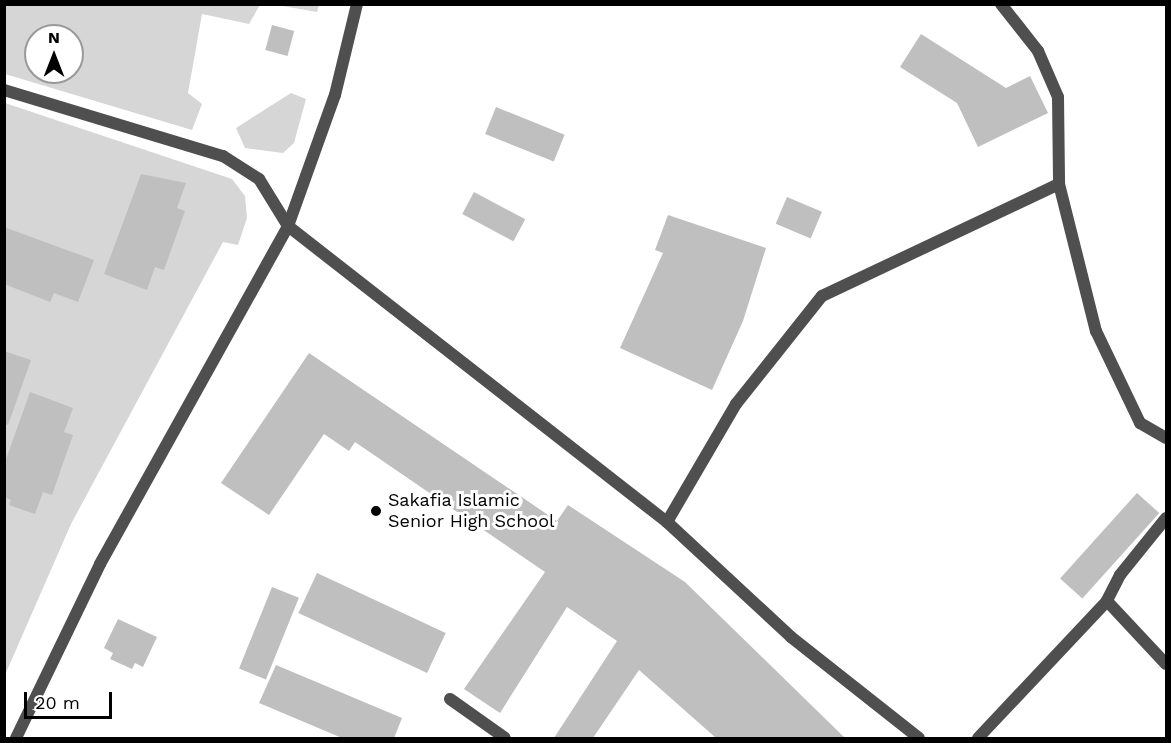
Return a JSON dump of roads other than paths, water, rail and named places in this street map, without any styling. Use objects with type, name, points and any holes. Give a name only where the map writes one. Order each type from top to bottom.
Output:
[{"type":"street","points":[[16,738],[111,543],[288,226],[335,95],[357,4]]},
{"type":"street","points":[[1001,4],[1038,51],[1058,97],[1059,184],[1096,331],[1140,423],[1167,438]]},
{"type":"street","points":[[4,90],[223,156],[259,179],[288,226],[667,522],[791,637],[919,738]]},
{"type":"street","points":[[667,522],[736,404],[822,296],[1059,184]]},
{"type":"street","points":[[978,738],[1107,601],[1120,575],[1167,518]]},
{"type":"street","points":[[1107,601],[1167,664]]},
{"type":"street","points":[[450,699],[505,738]]},
{"type":"place","name":"Sakafia Islamic Senior High School","points":[[376,511]]}]
